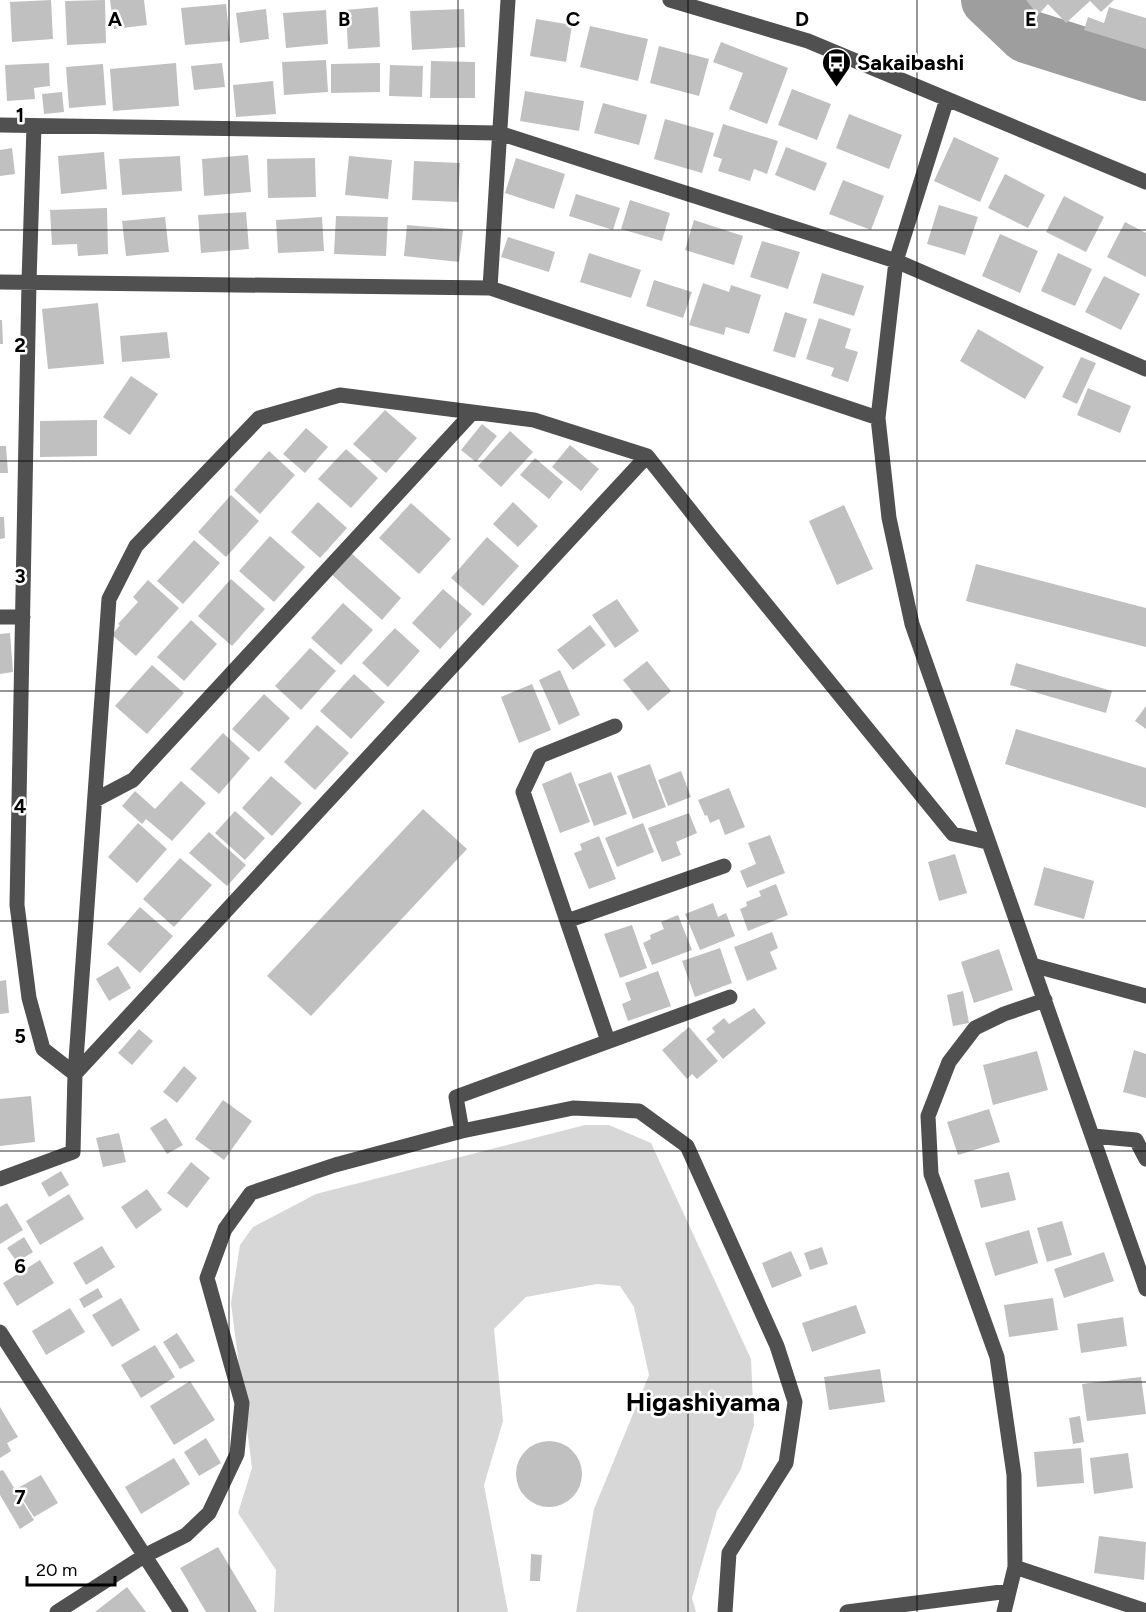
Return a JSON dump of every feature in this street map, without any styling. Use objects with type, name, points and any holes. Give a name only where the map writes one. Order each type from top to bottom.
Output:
[{"type":"street","points":[[490,288],[508,0]]},
{"type":"street","points":[[670,0],[807,41],[1146,182]]},
{"type":"street","points":[[947,99],[896,261],[878,418],[889,518],[912,624],[1146,1289]]},
{"type":"street","points":[[0,125],[499,133],[896,261],[1146,369]]},
{"type":"street","points":[[34,126],[17,905],[29,998],[43,1049],[75,1074]]},
{"type":"street","points":[[0,282],[490,288],[878,418]]},
{"type":"street","points":[[0,1179],[73,1152],[75,1074],[109,599],[136,546],[259,418],[340,394],[534,420],[647,456],[953,834],[987,842]]},
{"type":"street","points":[[95,800],[133,780],[472,412]]},
{"type":"street","points":[[75,1074],[647,456]]},
{"type":"street","points":[[0,617],[23,617]]},
{"type":"street","points":[[608,1041],[523,792],[540,756],[615,726]]},
{"type":"street","points":[[567,921],[724,866]]},
{"type":"street","points":[[1032,965],[1146,996]]},
{"type":"street","points":[[462,1131],[456,1097],[730,997]]},
{"type":"street","points":[[1004,1612],[1015,1567],[1014,1475],[997,1357],[931,1174],[928,1116],[949,1062],[975,1028],[1004,1014],[1045,1000]]},
{"type":"street","points":[[57,1612],[144,1556],[186,1535],[209,1513],[237,1454],[242,1403],[207,1278],[225,1229],[251,1193],[335,1165],[462,1131],[573,1108],[639,1111],[687,1146],[777,1346],[795,1402],[786,1463],[729,1553],[725,1612]]},
{"type":"street","points":[[1093,1136],[1137,1140],[1146,1160]]},
{"type":"street","points":[[0,1332],[181,1612]]},
{"type":"street","points":[[1015,1567],[1146,1611]]},
{"type":"street","points":[[847,1612],[1009,1591]]},
{"type":"shaded area","points":[[585,1125],[609,1125],[651,1143],[751,1359],[754,1425],[741,1469],[717,1511],[692,1598],[696,1612],[576,1612],[594,1509],[649,1375],[634,1307],[620,1286],[597,1284],[526,1297],[494,1329],[503,1421],[484,1485],[508,1612],[274,1612],[276,1570],[238,1513],[252,1468],[231,1303],[240,1245],[253,1227],[316,1194]]},
{"type":"building","points":[[51,0],[53,39],[12,42],[10,2]]},
{"type":"building","points":[[105,0],[106,43],[67,45],[65,1]]},
{"type":"building","points":[[110,0],[144,0],[147,25],[114,29]]},
{"type":"building","points":[[1026,0],[1114,0],[1101,12],[1090,1],[1066,23],[1048,4],[1038,15]]},
{"type":"building","points":[[226,4],[230,41],[185,45],[181,8]]},
{"type":"building","points":[[378,7],[380,47],[348,49],[346,10]]},
{"type":"building","points":[[1109,7],[1146,18],[1146,49],[1084,30],[1088,17],[1104,23]]},
{"type":"building","points":[[266,9],[269,39],[240,43],[236,13]]},
{"type":"building","points":[[464,9],[465,47],[412,50],[410,11]]},
{"type":"building","points":[[326,10],[328,44],[286,48],[283,13]]},
{"type":"building","points":[[536,19],[572,25],[566,62],[530,56]]},
{"type":"building","points":[[590,26],[648,39],[638,81],[580,67]]},
{"type":"building","points":[[721,42],[788,68],[767,124],[729,109],[743,73],[713,62]]},
{"type":"building","points":[[659,46],[709,59],[699,96],[650,83]]},
{"type":"building","points":[[326,60],[328,92],[284,95],[282,62]]},
{"type":"building","points":[[431,61],[475,62],[475,98],[430,98]]},
{"type":"building","points":[[49,63],[50,86],[34,88],[35,99],[7,101],[5,65]]},
{"type":"building","points":[[176,63],[179,106],[113,111],[110,69]]},
{"type":"building","points":[[222,63],[225,87],[194,90],[191,66]]},
{"type":"building","points":[[380,63],[380,92],[331,93],[331,64]]},
{"type":"building","points":[[103,64],[106,105],[69,108],[66,67]]},
{"type":"building","points":[[390,65],[423,66],[422,97],[389,96]]},
{"type":"building","points":[[273,81],[276,114],[236,117],[233,85]]},
{"type":"building","points":[[792,89],[831,104],[817,140],[778,125]]},
{"type":"building","points":[[525,91],[584,101],[579,131],[520,121]]},
{"type":"building","points":[[62,92],[64,112],[44,114],[42,94]]},
{"type":"building","points":[[603,103],[647,115],[639,145],[594,133]]},
{"type":"building","points":[[849,114],[902,135],[889,169],[836,148]]},
{"type":"building","points":[[665,119],[714,133],[702,173],[654,159]]},
{"type":"building","points":[[723,124],[778,141],[767,174],[754,169],[750,181],[718,171],[722,159],[713,156]]},
{"type":"building","points":[[954,137],[999,158],[980,202],[934,181]]},
{"type":"building","points":[[786,147],[827,163],[815,191],[775,175]]},
{"type":"building","points":[[12,148],[15,174],[0,176],[0,150]]},
{"type":"building","points":[[104,152],[107,189],[61,194],[58,156]]},
{"type":"building","points":[[248,155],[251,192],[204,196],[202,159]]},
{"type":"building","points":[[180,156],[182,191],[122,195],[119,159]]},
{"type":"building","points":[[349,156],[392,160],[388,199],[345,195]]},
{"type":"building","points":[[315,158],[316,197],[268,198],[267,159]]},
{"type":"building","points":[[516,158],[565,174],[554,209],[505,193]]},
{"type":"building","points":[[414,161],[460,163],[458,202],[412,200]]},
{"type":"building","points":[[1005,174],[1045,195],[1028,228],[988,208]]},
{"type":"building","points":[[843,180],[884,196],[871,230],[829,214]]},
{"type":"building","points":[[576,194],[620,208],[613,230],[569,216]]},
{"type":"building","points":[[1064,196],[1104,217],[1086,252],[1046,232]]},
{"type":"building","points":[[630,200],[670,213],[662,241],[621,229]]},
{"type":"building","points":[[939,205],[978,217],[965,255],[927,244]]},
{"type":"building","points":[[107,208],[108,254],[78,256],[77,244],[52,245],[50,210]]},
{"type":"building","points":[[246,212],[249,249],[201,253],[198,215]]},
{"type":"building","points":[[336,216],[388,217],[386,256],[334,254]]},
{"type":"building","points":[[165,217],[169,252],[126,256],[122,221]]},
{"type":"building","points":[[322,217],[324,251],[278,253],[276,220]]},
{"type":"building","points":[[694,220],[743,236],[734,265],[685,250]]},
{"type":"building","points":[[1125,222],[1146,233],[1146,277],[1107,257]]},
{"type":"building","points":[[407,225],[463,230],[459,262],[404,256]]},
{"type":"building","points":[[1000,234],[1038,251],[1020,293],[982,276]]},
{"type":"building","points":[[508,237],[555,252],[549,272],[501,257]]},
{"type":"building","points":[[762,241],[800,252],[788,289],[750,277]]},
{"type":"building","points":[[589,253],[641,270],[631,298],[580,282]]},
{"type":"building","points":[[1058,253],[1092,269],[1075,306],[1041,291]]},
{"type":"building","points":[[822,273],[864,286],[854,316],[813,303]]},
{"type":"building","points":[[1104,276],[1140,294],[1121,330],[1085,312]]},
{"type":"building","points":[[654,280],[692,292],[683,318],[646,306]]},
{"type":"building","points":[[703,283],[729,292],[731,285],[761,295],[749,334],[726,327],[724,335],[689,325]]},
{"type":"building","points":[[98,303],[104,364],[48,369],[42,309]]},
{"type":"building","points":[[785,312],[807,319],[795,358],[773,351]]},
{"type":"building","points":[[819,318],[851,329],[845,348],[858,352],[848,382],[831,376],[834,368],[806,359]]},
{"type":"building","points":[[0,320],[2,320],[3,344],[0,344]]},
{"type":"building","points":[[978,329],[1044,367],[1025,399],[960,361]]},
{"type":"building","points":[[167,332],[170,358],[122,362],[120,336]]},
{"type":"building","points":[[1081,357],[1096,363],[1077,404],[1062,397]]},
{"type":"building","points":[[131,376],[158,394],[130,435],[103,417]]},
{"type":"building","points":[[1088,388],[1131,406],[1120,433],[1077,415]]},
{"type":"building","points":[[385,410],[417,438],[386,473],[353,444]]},
{"type":"building","points":[[97,420],[97,456],[40,457],[40,421]]},
{"type":"building","points":[[482,424],[497,436],[476,462],[461,450]]},
{"type":"building","points":[[306,428],[328,447],[305,473],[283,454]]},
{"type":"building","points":[[510,431],[533,452],[501,487],[478,466]]},
{"type":"building","points":[[570,445],[599,469],[581,491],[552,467]]},
{"type":"building","points":[[0,446],[6,446],[8,473],[0,473]]},
{"type":"building","points":[[346,449],[378,478],[351,508],[318,479]]},
{"type":"building","points":[[269,451],[295,475],[260,514],[234,490]]},
{"type":"building","points":[[535,458],[563,482],[549,499],[520,475]]},
{"type":"building","points":[[231,495],[259,521],[226,557],[198,532]]},
{"type":"building","points":[[318,502],[347,528],[320,558],[291,532]]},
{"type":"building","points":[[513,502],[538,526],[518,547],[493,524]]},
{"type":"building","points":[[411,503],[451,539],[419,574],[379,538]]},
{"type":"building","points":[[844,505],[873,569],[837,585],[809,521]]},
{"type":"building","points":[[0,517],[4,517],[5,538],[0,539]]},
{"type":"building","points":[[270,536],[305,567],[274,602],[239,571]]},
{"type":"building","points":[[487,537],[519,566],[483,606],[451,578]]},
{"type":"building","points":[[194,540],[220,563],[183,604],[157,581]]},
{"type":"building","points":[[349,551],[401,598],[382,620],[329,572]]},
{"type":"building","points":[[976,564],[1146,608],[1146,647],[966,601]]},
{"type":"building","points":[[231,579],[265,609],[232,646],[198,616]]},
{"type":"building","points":[[148,580],[179,608],[136,656],[112,635],[120,625],[118,624],[138,602],[133,597]]},
{"type":"building","points":[[443,589],[472,614],[440,649],[412,623]]},
{"type":"building","points":[[617,599],[639,631],[615,648],[592,615]]},
{"type":"building","points":[[343,603],[373,630],[341,665],[311,638]]},
{"type":"building","points":[[191,620],[217,644],[184,681],[157,657]]},
{"type":"building","points":[[590,625],[606,645],[573,670],[557,650]]},
{"type":"building","points":[[395,628],[420,651],[388,687],[362,663]]},
{"type":"building","points":[[10,633],[13,672],[0,674],[0,634]]},
{"type":"building","points":[[310,648],[336,671],[301,710],[275,686]]},
{"type":"building","points":[[647,661],[671,691],[648,711],[623,680]]},
{"type":"building","points":[[1016,663],[1112,691],[1106,713],[1010,685]]},
{"type":"building","points":[[152,665],[184,693],[147,734],[115,706]]},
{"type":"building","points":[[560,670],[580,715],[559,725],[539,680]]},
{"type":"building","points":[[354,674],[385,702],[351,739],[320,711]]},
{"type":"building","points":[[532,684],[551,730],[519,743],[501,697]]},
{"type":"building","points":[[264,694],[290,718],[259,752],[232,729]]},
{"type":"building","points":[[1146,706],[1146,729],[1135,721]]},
{"type":"building","points":[[317,725],[349,753],[315,790],[284,762]]},
{"type":"building","points":[[1016,729],[1146,768],[1146,808],[1005,764]]},
{"type":"building","points":[[223,733],[250,758],[219,794],[190,769]]},
{"type":"building","points":[[650,764],[666,807],[633,819],[617,776]]},
{"type":"building","points":[[681,771],[691,797],[668,806],[658,780]]},
{"type":"building","points":[[571,772],[590,822],[560,833],[542,784]]},
{"type":"building","points":[[611,772],[627,814],[594,826],[578,784]]},
{"type":"building","points":[[271,776],[302,803],[272,836],[242,808]]},
{"type":"building","points":[[181,781],[206,803],[172,841],[146,819],[142,824],[122,806],[135,791],[155,809]]},
{"type":"building","points":[[729,788],[745,827],[725,835],[719,819],[710,823],[698,800]]},
{"type":"building","points":[[423,809],[467,849],[311,1016],[267,976]]},
{"type":"building","points":[[235,811],[265,838],[245,860],[215,833]]},
{"type":"building","points":[[689,813],[697,833],[676,842],[681,855],[662,862],[648,828]]},
{"type":"building","points":[[138,823],[167,849],[137,883],[108,857]]},
{"type":"building","points":[[643,823],[654,852],[617,867],[605,838]]},
{"type":"building","points":[[209,832],[246,865],[227,886],[189,853]]},
{"type":"building","points":[[770,835],[785,873],[747,888],[740,871],[756,864],[748,843]]},
{"type":"building","points":[[599,836],[616,879],[589,889],[574,853],[582,850],[580,844]]},
{"type":"building","points":[[955,854],[967,893],[939,901],[928,862]]},
{"type":"building","points":[[180,858],[212,885],[174,927],[143,899]]},
{"type":"building","points":[[1044,867],[1094,881],[1084,919],[1034,905]]},
{"type":"building","points":[[776,884],[788,915],[748,931],[740,909],[747,906],[746,902],[761,896],[759,891]]},
{"type":"building","points":[[713,903],[718,917],[726,913],[735,936],[700,950],[685,914]]},
{"type":"building","points":[[140,907],[173,936],[140,973],[107,944]]},
{"type":"building","points":[[678,915],[692,950],[652,965],[643,943],[651,939],[650,935],[664,929],[661,922]]},
{"type":"building","points":[[632,925],[647,968],[620,978],[604,934]]},
{"type":"building","points":[[772,932],[778,948],[770,952],[777,969],[747,981],[734,947]]},
{"type":"building","points":[[720,948],[732,983],[695,997],[682,961]]},
{"type":"building","points":[[999,949],[1013,990],[974,1003],[961,962]]},
{"type":"building","points":[[118,966],[131,988],[109,1001],[96,979]]},
{"type":"building","points":[[658,971],[671,1006],[628,1021],[622,1004],[631,1000],[625,983]]},
{"type":"building","points":[[6,980],[9,1013],[0,1014],[0,981]]},
{"type":"building","points":[[963,991],[969,1023],[953,1026],[947,995]]},
{"type":"building","points":[[754,1008],[766,1023],[723,1059],[706,1039],[715,1032],[712,1028],[724,1018],[729,1024]]},
{"type":"building","points":[[689,1027],[718,1061],[697,1079],[692,1074],[687,1079],[662,1050]]},
{"type":"building","points":[[139,1029],[153,1041],[132,1065],[118,1053]]},
{"type":"building","points":[[1134,1050],[1146,1054],[1146,1098],[1123,1092]]},
{"type":"building","points":[[1037,1051],[1048,1090],[993,1105],[983,1065]]},
{"type":"building","points":[[184,1066],[197,1078],[177,1103],[163,1092]]},
{"type":"building","points":[[31,1096],[35,1142],[0,1146],[0,1099]]},
{"type":"building","points":[[223,1100],[252,1121],[224,1160],[195,1139]]},
{"type":"building","points":[[989,1109],[1000,1142],[958,1155],[947,1122]]},
{"type":"building","points":[[166,1118],[183,1145],[167,1154],[150,1128]]},
{"type":"building","points":[[119,1133],[126,1162],[103,1167],[96,1138]]},
{"type":"building","points":[[191,1162],[210,1178],[187,1208],[167,1193]]},
{"type":"building","points":[[61,1171],[69,1185],[49,1197],[41,1183]]},
{"type":"building","points":[[1009,1172],[1016,1200],[981,1208],[974,1180]]},
{"type":"building","points":[[147,1189],[162,1210],[136,1229],[121,1207]]},
{"type":"building","points":[[69,1194],[84,1219],[40,1245],[26,1221]]},
{"type":"building","points":[[7,1203],[23,1230],[0,1244],[0,1207]]},
{"type":"building","points":[[1062,1221],[1072,1255],[1047,1262],[1037,1228]]},
{"type":"building","points":[[1029,1230],[1038,1263],[995,1276],[985,1243]]},
{"type":"building","points":[[24,1237],[33,1252],[17,1262],[7,1248]]},
{"type":"building","points":[[102,1246],[115,1267],[86,1285],[73,1263]]},
{"type":"building","points":[[822,1247],[828,1264],[810,1270],[804,1253]]},
{"type":"building","points":[[791,1251],[802,1276],[772,1288],[762,1263]]},
{"type":"building","points":[[1104,1252],[1114,1281],[1064,1298],[1054,1269]]},
{"type":"building","points":[[40,1260],[54,1283],[17,1306],[3,1283]]},
{"type":"building","points":[[98,1288],[103,1297],[84,1308],[79,1299]]},
{"type":"building","points":[[121,1298],[140,1330],[112,1347],[92,1315]]},
{"type":"building","points":[[1053,1298],[1058,1330],[1009,1337],[1004,1305]]},
{"type":"building","points":[[856,1305],[866,1333],[812,1352],[802,1323]]},
{"type":"building","points":[[70,1308],[85,1332],[46,1355],[32,1331]]},
{"type":"building","points":[[1123,1317],[1127,1346],[1081,1353],[1077,1324]]},
{"type":"building","points":[[177,1333],[195,1361],[180,1369],[163,1342]]},
{"type":"building","points":[[155,1345],[175,1377],[141,1398],[121,1365]]},
{"type":"building","points":[[880,1369],[885,1402],[829,1410],[824,1377]]},
{"type":"building","points":[[1141,1377],[1146,1414],[1087,1421],[1082,1384]]},
{"type":"building","points":[[190,1381],[215,1420],[174,1445],[150,1406]]},
{"type":"building","points":[[0,1407],[18,1437],[7,1443],[11,1451],[0,1458]]},
{"type":"building","points":[[1080,1416],[1084,1442],[1073,1444],[1069,1418]]},
{"type":"building","points":[[206,1438],[221,1463],[199,1476],[184,1452]]},
{"type":"building","points":[[549,1441],[562,1444],[572,1451],[579,1461],[582,1474],[579,1487],[572,1497],[562,1504],[549,1507],[536,1504],[526,1497],[519,1487],[516,1474],[519,1461],[526,1451],[536,1444]]},
{"type":"building","points":[[1081,1448],[1084,1483],[1037,1487],[1034,1452]]},
{"type":"building","points":[[1128,1453],[1133,1488],[1094,1494],[1090,1458]]},
{"type":"building","points":[[174,1458],[190,1484],[141,1514],[125,1487]]},
{"type":"building","points":[[3,1470],[34,1520],[20,1529],[0,1495],[0,1471]]},
{"type":"building","points":[[41,1475],[58,1503],[34,1517],[16,1489]]},
{"type":"building","points":[[1099,1536],[1146,1542],[1144,1580],[1094,1573]]},
{"type":"building","points":[[218,1547],[257,1612],[206,1612],[180,1568]]},
{"type":"building","points":[[531,1554],[542,1555],[540,1581],[530,1581]]},
{"type":"building","points":[[127,1587],[146,1612],[95,1612]]},
{"type":"waterway","points":[[988,0],[1026,36],[1146,74]]},
{"type":"place","name":"Sakaibashi","points":[[836,88]]},
{"type":"district","name":"Higashiyama","points":[[703,1402]]}]
